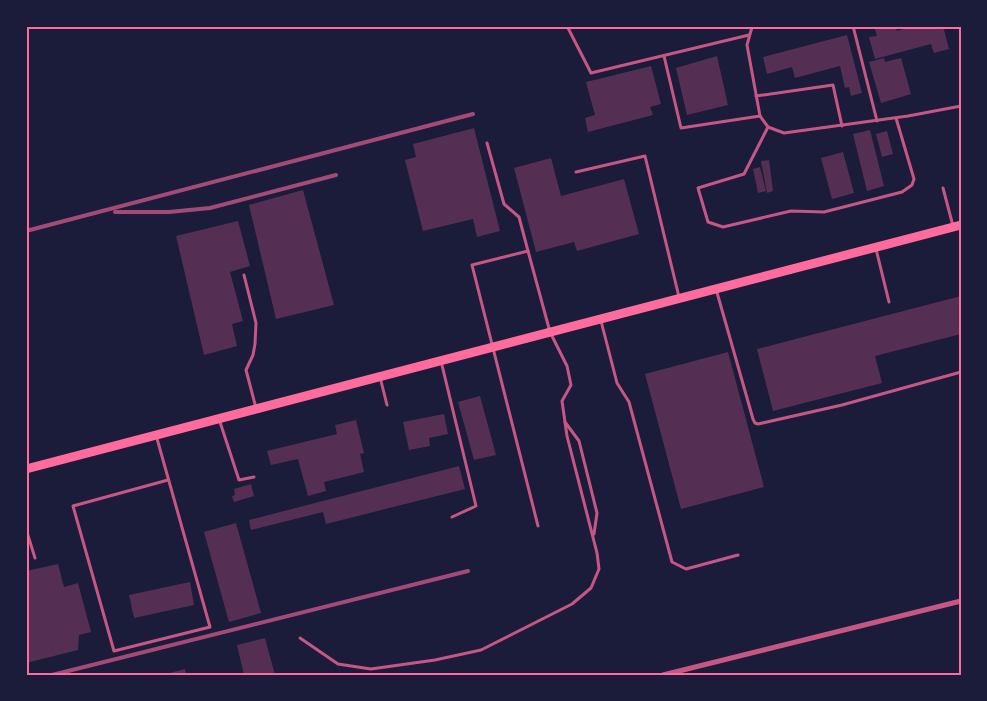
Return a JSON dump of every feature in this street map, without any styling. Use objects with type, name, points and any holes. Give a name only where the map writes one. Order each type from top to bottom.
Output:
[{"type":"main road","points":[[26,469],[957,226]]},
{"type":"street","points":[[662,675],[961,601]]},
{"type":"lane","points":[[567,26],[591,73],[749,35]]},
{"type":"lane","points":[[753,26],[749,35],[748,45],[760,116],[768,127],[784,134],[924,114],[961,106]]},
{"type":"lane","points":[[853,26],[878,121]]},
{"type":"lane","points":[[664,56],[681,128],[760,116]]},
{"type":"lane","points":[[756,96],[833,85],[842,126]]},
{"type":"lane","points":[[768,127],[744,174],[698,188],[708,222],[723,227],[791,211],[824,212],[902,192],[912,185],[914,179],[896,118]]},
{"type":"lane","points":[[300,638],[338,664],[371,669],[435,660],[481,650],[572,604],[591,588],[599,568],[597,553],[566,436],[562,401],[571,385],[567,366],[550,332],[519,217],[504,204],[487,143]]},
{"type":"lane","points":[[576,172],[644,156],[680,298]]},
{"type":"lane","points":[[943,188],[957,226]]},
{"type":"lane","points":[[875,247],[889,302]]},
{"type":"lane","points":[[528,251],[472,265],[538,526]]},
{"type":"lane","points":[[244,275],[256,323],[253,355],[246,370],[256,408]]},
{"type":"lane","points":[[716,288],[753,419],[758,424],[842,405],[961,372]]},
{"type":"lane","points":[[600,319],[618,383],[629,402],[672,562],[686,569],[738,554]]},
{"type":"lane","points":[[441,360],[476,506],[452,517]]},
{"type":"lane","points":[[380,376],[387,405]]},
{"type":"lane","points":[[219,418],[239,480],[254,477]]},
{"type":"lane","points":[[565,422],[579,441],[597,513],[593,538]]},
{"type":"lane","points":[[156,435],[210,627],[114,651],[73,506],[168,480]]},
{"type":"lane","points":[[26,529],[35,558]]},
{"type":"building","points":[[874,26],[895,26],[897,31],[913,26],[943,26],[949,49],[934,53],[931,44],[875,59],[869,37],[877,36]]},
{"type":"building","points":[[847,35],[862,93],[851,96],[849,87],[845,88],[840,66],[795,78],[792,67],[767,74],[763,57]]},
{"type":"building","points":[[717,56],[728,105],[687,115],[676,68]]},
{"type":"building","points":[[884,58],[885,62],[901,58],[911,94],[881,103],[869,62]]},
{"type":"building","points":[[651,66],[661,104],[650,107],[653,115],[588,132],[585,118],[595,115],[586,82]]},
{"type":"building","points":[[474,128],[500,231],[477,237],[473,219],[423,231],[405,160],[416,157],[413,144]]},
{"type":"building","points":[[870,130],[884,186],[867,191],[853,134]]},
{"type":"building","points":[[887,131],[893,154],[882,157],[876,134]]},
{"type":"building","points":[[843,152],[854,193],[832,199],[821,158]]},
{"type":"building","points":[[551,158],[561,196],[624,179],[639,234],[577,251],[574,242],[536,252],[514,168]]},
{"type":"building","points":[[769,160],[773,191],[767,193],[761,161]]},
{"type":"building","points":[[760,167],[766,191],[758,193],[753,169]]},
{"type":"building","points":[[303,190],[334,305],[276,319],[249,205]]},
{"type":"building","points":[[238,221],[250,266],[230,272],[243,321],[232,324],[237,346],[204,355],[176,236]]},
{"type":"building","points":[[961,296],[961,334],[875,356],[882,383],[773,411],[757,349]]},
{"type":"building","points":[[728,352],[764,487],[681,509],[645,374]]},
{"type":"building","points":[[480,396],[496,455],[474,460],[458,402]]},
{"type":"building","points":[[444,414],[448,434],[429,438],[430,446],[409,450],[403,422]]},
{"type":"building","points":[[356,420],[364,453],[360,454],[364,472],[324,482],[326,491],[308,496],[298,459],[271,465],[267,451],[337,434],[335,425]]},
{"type":"building","points":[[459,466],[465,489],[326,524],[323,512],[251,530],[249,520]]},
{"type":"building","points":[[251,484],[254,496],[234,502],[232,496],[235,495],[234,489]]},
{"type":"building","points":[[236,523],[261,613],[229,622],[204,532]]},
{"type":"building","points":[[58,564],[64,587],[78,583],[91,632],[79,635],[78,650],[26,663],[26,571]]},
{"type":"building","points":[[190,582],[194,605],[134,618],[129,595]]},
{"type":"building","points":[[265,638],[275,675],[244,675],[237,645]]},
{"type":"building","points":[[185,669],[186,675],[166,675],[166,674]]},
{"type":"railway","points":[[26,231],[473,114]]},
{"type":"railway","points":[[115,212],[169,212],[210,208],[336,175]]},
{"type":"railway","points":[[52,675],[468,571]]}]
